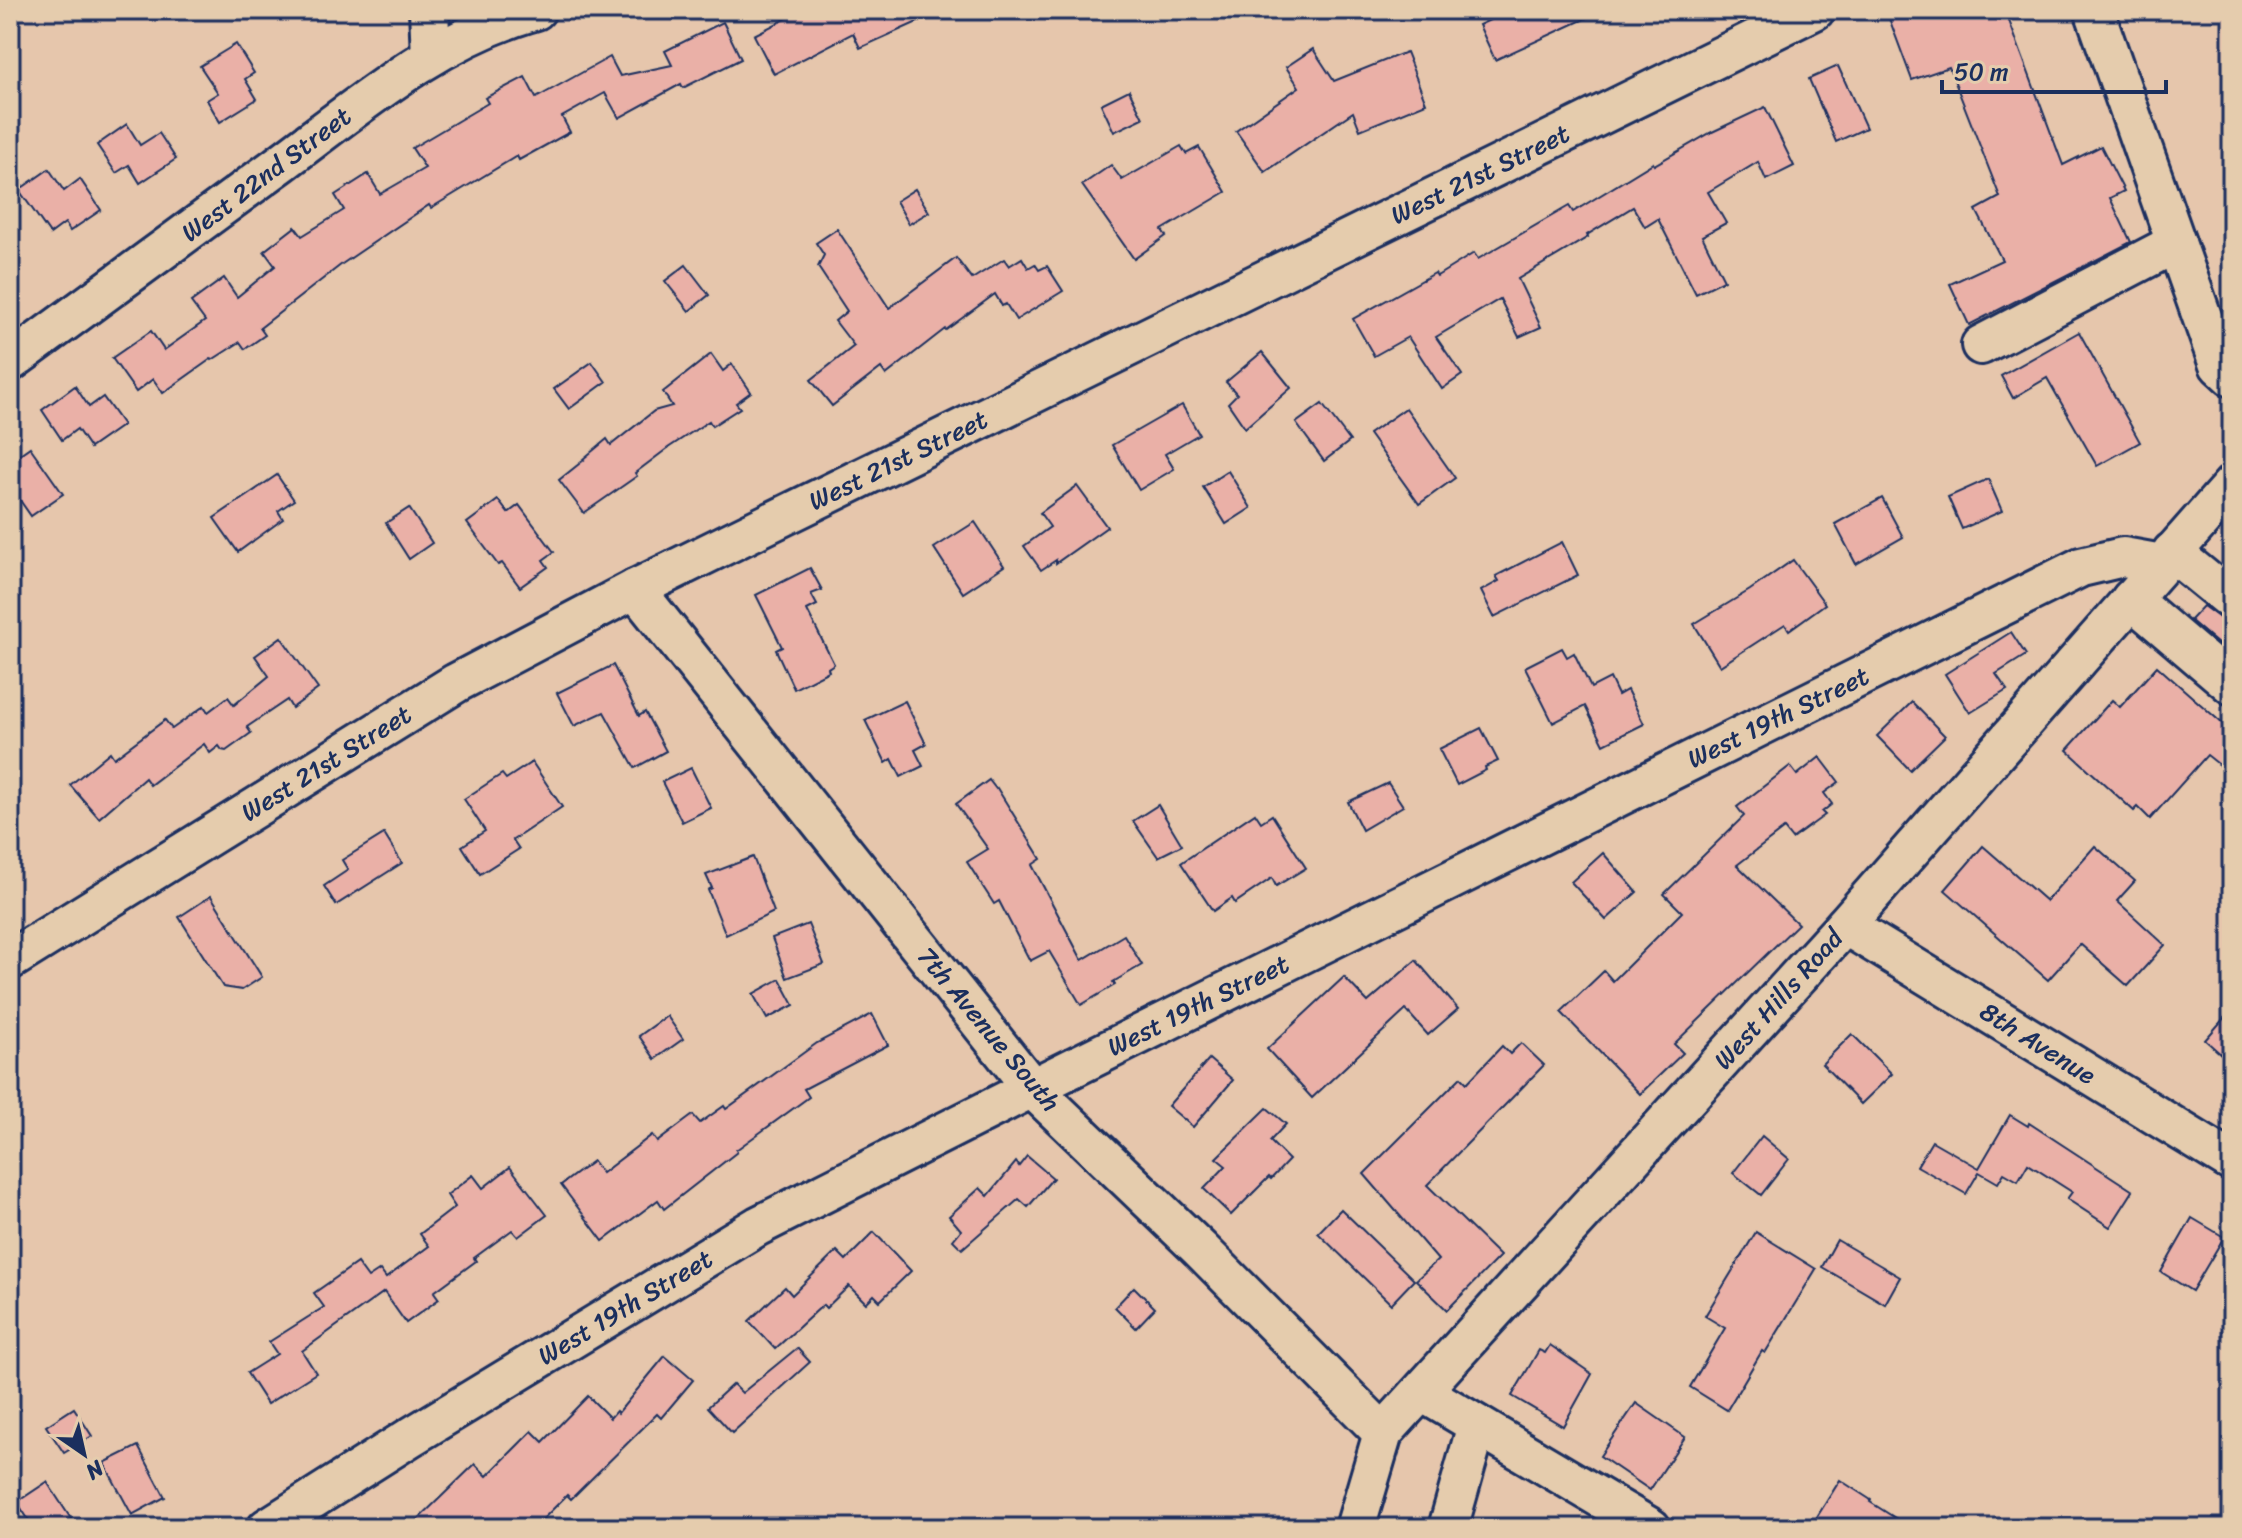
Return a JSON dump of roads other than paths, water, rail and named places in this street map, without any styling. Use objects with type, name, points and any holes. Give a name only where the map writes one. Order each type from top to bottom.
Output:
[{"type":"street","points":[[429,10],[431,56]]},
{"type":"street","name":"West 22nd Street","points":[[10,362],[366,99],[431,56],[509,17],[536,10]]},
{"type":"street","name":"West 21st Street","points":[[10,960],[456,683],[635,589],[1815,10]]},
{"type":"street","points":[[2094,10],[2219,365],[2232,377]]},
{"type":"street","points":[[1981,345],[2176,243]]},
{"type":"street","name":"West Hills Road","points":[[1355,1528],[1383,1433],[1845,925],[2232,485]]},
{"type":"street","name":"West 19th Street","points":[[267,1528],[758,1226],[2081,567],[2123,557],[2167,558]]},
{"type":"street","points":[[2167,558],[2232,601]]},
{"type":"street","name":"7th Avenue South","points":[[635,589],[1032,1088],[1200,1249],[1383,1433]]},
{"type":"street","points":[[2131,599],[2232,685]]},
{"type":"street","name":"8th Avenue","points":[[1845,925],[2232,1162]]},
{"type":"street","points":[[1422,1392],[1651,1528]]},
{"type":"street","points":[[1448,1528],[1477,1425]]}]
